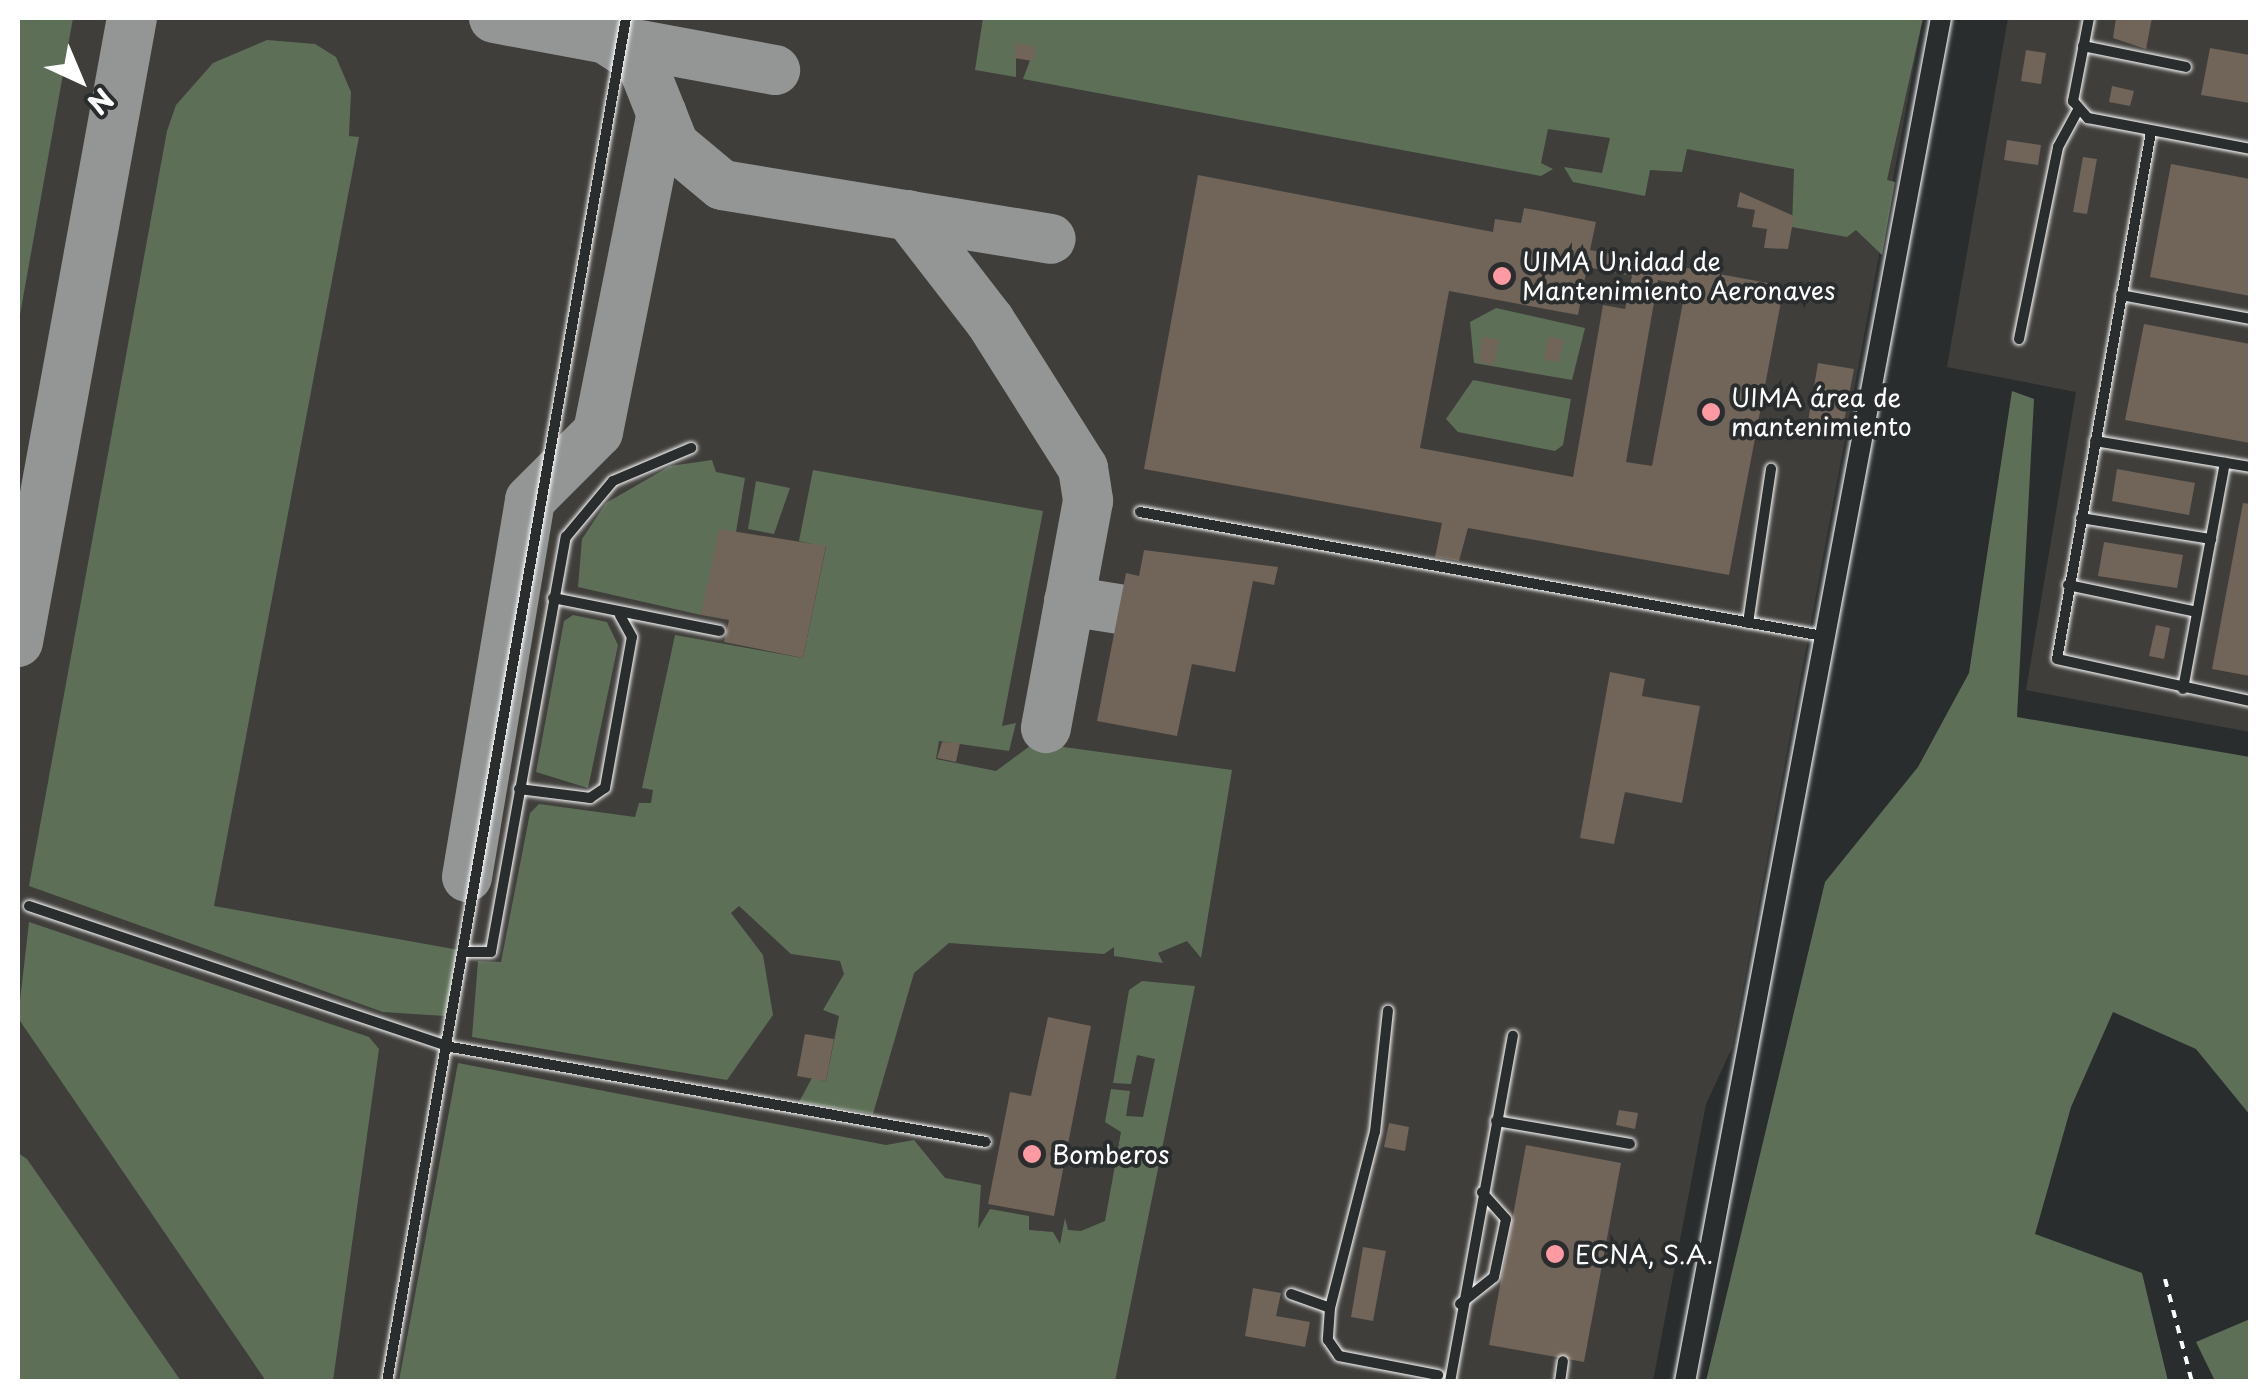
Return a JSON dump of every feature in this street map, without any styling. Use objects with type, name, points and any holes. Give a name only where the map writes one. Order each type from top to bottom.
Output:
[{"type":"street","points":[[1685,1382],[1941,18]]},
{"type":"lane","points":[[387,1382],[468,952],[626,18]]},
{"type":"lane","points":[[2019,339],[2058,146],[2078,110],[2089,18]]},
{"type":"lane","points":[[2084,46],[2186,66]]},
{"type":"lane","points":[[2078,110],[2151,132],[2250,149]]},
{"type":"lane","points":[[2151,132],[2068,585],[2062,665],[2250,701]]},
{"type":"lane","points":[[2121,295],[2250,319]]},
{"type":"lane","points":[[2094,440],[2250,467]]},
{"type":"lane","points":[[468,952],[491,952],[566,537],[592,499],[643,464],[691,448]]},
{"type":"lane","points":[[2183,689],[2225,463]]},
{"type":"lane","points":[[1748,623],[1772,469]]},
{"type":"lane","points":[[1140,512],[1822,636]]},
{"type":"lane","points":[[2081,518],[2211,539]]},
{"type":"lane","points":[[2068,585],[2197,612]]},
{"type":"lane","points":[[554,598],[620,615],[720,630]]},
{"type":"lane","points":[[620,615],[632,644]]},
{"type":"lane","points":[[519,789],[590,798],[605,788],[632,644],[651,620]]},
{"type":"lane","points":[[29,906],[450,1048],[986,1142]]},
{"type":"lane","points":[[1388,1012],[1375,1132],[1330,1308],[1334,1353],[1445,1377],[1512,1036]]},
{"type":"lane","points":[[1496,1121],[1630,1144]]},
{"type":"lane","points":[[1460,1304],[1489,1286],[1502,1238],[1504,1212],[1482,1192]]},
{"type":"lane","points":[[1291,1294],[1330,1308]]},
{"type":"lane","points":[[1560,1382],[1563,1361]]},
{"type":"path","points":[[2165,1279],[2192,1382]]},
{"type":"shaded area","points":[[18,18],[1923,18],[1732,1048],[1706,1104],[1653,1381],[18,1381]]},
{"type":"shaded area","points":[[2008,18],[2250,18],[2250,732],[2026,690],[2076,392],[1947,367]]},
{"type":"green space","points":[[18,18],[73,18],[18,326]]},
{"type":"green space","points":[[983,18],[1923,18],[1887,180],[1895,182],[1882,255],[1856,230],[1847,237],[1792,227],[1794,169],[1687,149],[1682,172],[1650,170],[1645,196],[1573,182],[1564,167],[1602,173],[1610,138],[1548,129],[1541,163],[1553,169],[1541,176],[1023,79],[1035,47],[1016,44],[1016,77],[975,70]]},
{"type":"green space","points":[[267,40],[315,44],[336,57],[351,92],[349,136],[359,137],[214,906],[459,950],[445,1016],[383,1012],[29,886],[167,131],[176,105],[213,63]]},
{"type":"green space","points":[[1496,308],[1585,328],[1572,380],[1474,363],[1470,322]]},
{"type":"green space","points":[[1473,380],[1571,399],[1563,445],[1555,451],[1458,432],[1446,419]]},
{"type":"green space","points":[[2012,391],[2034,399],[2017,717],[2250,757],[2250,1115],[2196,1049],[2113,1012],[2071,1107],[2035,1234],[2142,1273],[2168,1381],[1706,1381],[1825,882],[1918,767],[1969,673]]},
{"type":"green space","points":[[712,460],[716,472],[745,478],[736,532],[701,615],[578,587],[582,539],[606,503],[670,466]]},
{"type":"green space","points":[[813,470],[1043,511],[1002,726],[1016,723],[1009,751],[939,741],[936,759],[996,771],[1034,743],[1232,770],[1201,958],[1187,941],[1158,953],[1163,963],[1114,956],[1114,947],[1104,954],[949,943],[914,973],[873,1114],[799,1102],[812,1078],[826,1081],[839,1016],[823,1010],[844,974],[840,961],[791,954],[739,906],[731,913],[763,955],[773,1015],[727,1080],[472,1037],[478,961],[501,962],[530,813],[539,804],[635,817],[639,803],[651,803],[653,790],[642,788],[675,635],[803,658],[826,547],[799,541]]},
{"type":"green space","points":[[756,481],[790,488],[774,534],[748,529]]},
{"type":"green space","points":[[573,615],[607,622],[618,645],[588,788],[536,772],[564,621]]},
{"type":"green space","points":[[29,922],[369,1037],[379,1049],[333,1381],[266,1381],[18,1018]]},
{"type":"green space","points":[[1142,981],[1195,986],[1115,1381],[399,1381],[458,1063],[886,1145],[914,1140],[945,1178],[981,1185],[978,1229],[990,1209],[1029,1216],[1029,1230],[1053,1232],[1060,1244],[1065,1218],[1068,1230],[1081,1231],[1105,1221],[1121,1132],[1105,1122],[1111,1089],[1130,1091],[1126,1116],[1143,1117],[1155,1059],[1137,1055],[1131,1084],[1113,1083],[1129,990]]},
{"type":"green space","points":[[18,1153],[27,1159],[181,1381],[18,1381]]},
{"type":"green space","points":[[2250,1319],[2250,1381],[2215,1381],[2196,1342]]},
{"type":"building","points":[[2116,18],[2152,18],[2146,49],[2113,38]]},
{"type":"building","points":[[1016,43],[1036,47],[1033,61],[1014,58]]},
{"type":"building","points":[[2210,48],[2250,55],[2250,103],[2201,95]]},
{"type":"building","points":[[2026,50],[2046,53],[2041,84],[2021,81]]},
{"type":"building","points":[[2112,86],[2134,91],[2130,106],[2109,102]]},
{"type":"building","points":[[2007,140],[2041,145],[2038,165],[2004,160]]},
{"type":"building","points":[[2083,157],[2097,159],[2087,214],[2073,212]]},
{"type":"building","points":[[2171,164],[2250,179],[2250,296],[2150,277]]},
{"type":"building","points":[[1198,175],[1493,232],[1495,219],[1521,223],[1524,208],[1541,211],[1596,222],[1590,250],[1784,286],[1729,575],[1468,528],[1459,561],[1435,557],[1442,523],[1144,469]],"holes":[[[1587,267],[1632,276],[1625,309],[1603,305],[1573,477],[1420,448],[1449,291],[1578,315]],[[1658,280],[1686,286],[1652,466],[1626,462]]]},
{"type":"building","points":[[1740,192],[1794,216],[1788,249],[1764,248],[1767,229],[1752,227],[1755,210],[1737,207]]},
{"type":"building","points":[[2144,324],[2250,344],[2250,443],[2125,420]]},
{"type":"building","points":[[1483,337],[1499,340],[1494,365],[1479,362]]},
{"type":"building","points":[[1548,337],[1564,340],[1559,362],[1544,360]]},
{"type":"building","points":[[1818,363],[1854,369],[1842,432],[1807,427]]},
{"type":"building","points":[[2117,469],[2195,483],[2189,515],[2112,501]]},
{"type":"building","points":[[2243,503],[2250,504],[2250,676],[2212,669]]},
{"type":"building","points":[[719,529],[826,546],[803,658],[724,642],[729,620],[701,615]]},
{"type":"building","points":[[2104,542],[2183,555],[2177,588],[2098,576]]},
{"type":"building","points":[[1144,550],[1278,567],[1274,585],[1253,581],[1235,672],[1192,664],[1177,736],[1097,721],[1126,573],[1139,576]]},
{"type":"building","points":[[2156,625],[2170,628],[2164,659],[2149,656]]},
{"type":"building","points":[[1610,672],[1645,679],[1642,696],[1700,706],[1682,803],[1625,792],[1614,844],[1580,838]]},
{"type":"building","points":[[942,742],[960,743],[956,762],[937,758]]},
{"type":"building","name":"Bomberos","points":[[1048,1017],[1091,1026],[1054,1216],[988,1204],[1010,1092],[1031,1096]]},
{"type":"building","points":[[805,1034],[834,1039],[826,1081],[797,1076]]},
{"type":"building","points":[[1619,1110],[1638,1113],[1635,1129],[1616,1125]]},
{"type":"building","points":[[1389,1123],[1409,1127],[1405,1151],[1384,1147]]},
{"type":"building","name":"ECNA, S.A.","points":[[1526,1145],[1621,1163],[1584,1362],[1489,1345]]},
{"type":"building","points":[[1363,1247],[1386,1251],[1373,1321],[1351,1317]]},
{"type":"building","points":[[1253,1288],[1281,1293],[1276,1316],[1310,1322],[1305,1347],[1245,1336]]},
{"type":"taxiway","points":[[18,642],[132,18]]},
{"type":"taxiway","points":[[494,18],[775,70]]},
{"type":"taxiway","points":[[603,37],[641,62],[674,145],[722,185],[1051,239]]},
{"type":"taxiway","points":[[467,877],[530,500],[598,432],[662,113]]},
{"type":"taxiway","points":[[908,215],[990,321],[1083,468],[1088,501],[1046,728]]},
{"type":"taxiway","points":[[1069,601],[1119,609]]},
{"type":"place","name":"UIMA Unidad de Mantenimiento Aeronaves","points":[[1502,276]]},
{"type":"place","name":"UIMA área de mantenimiento","points":[[1711,412]]},
{"type":"place","name":"Bomberos","points":[[1032,1154]]},
{"type":"place","name":"ECNA, S.A.","points":[[1555,1254]]}]
